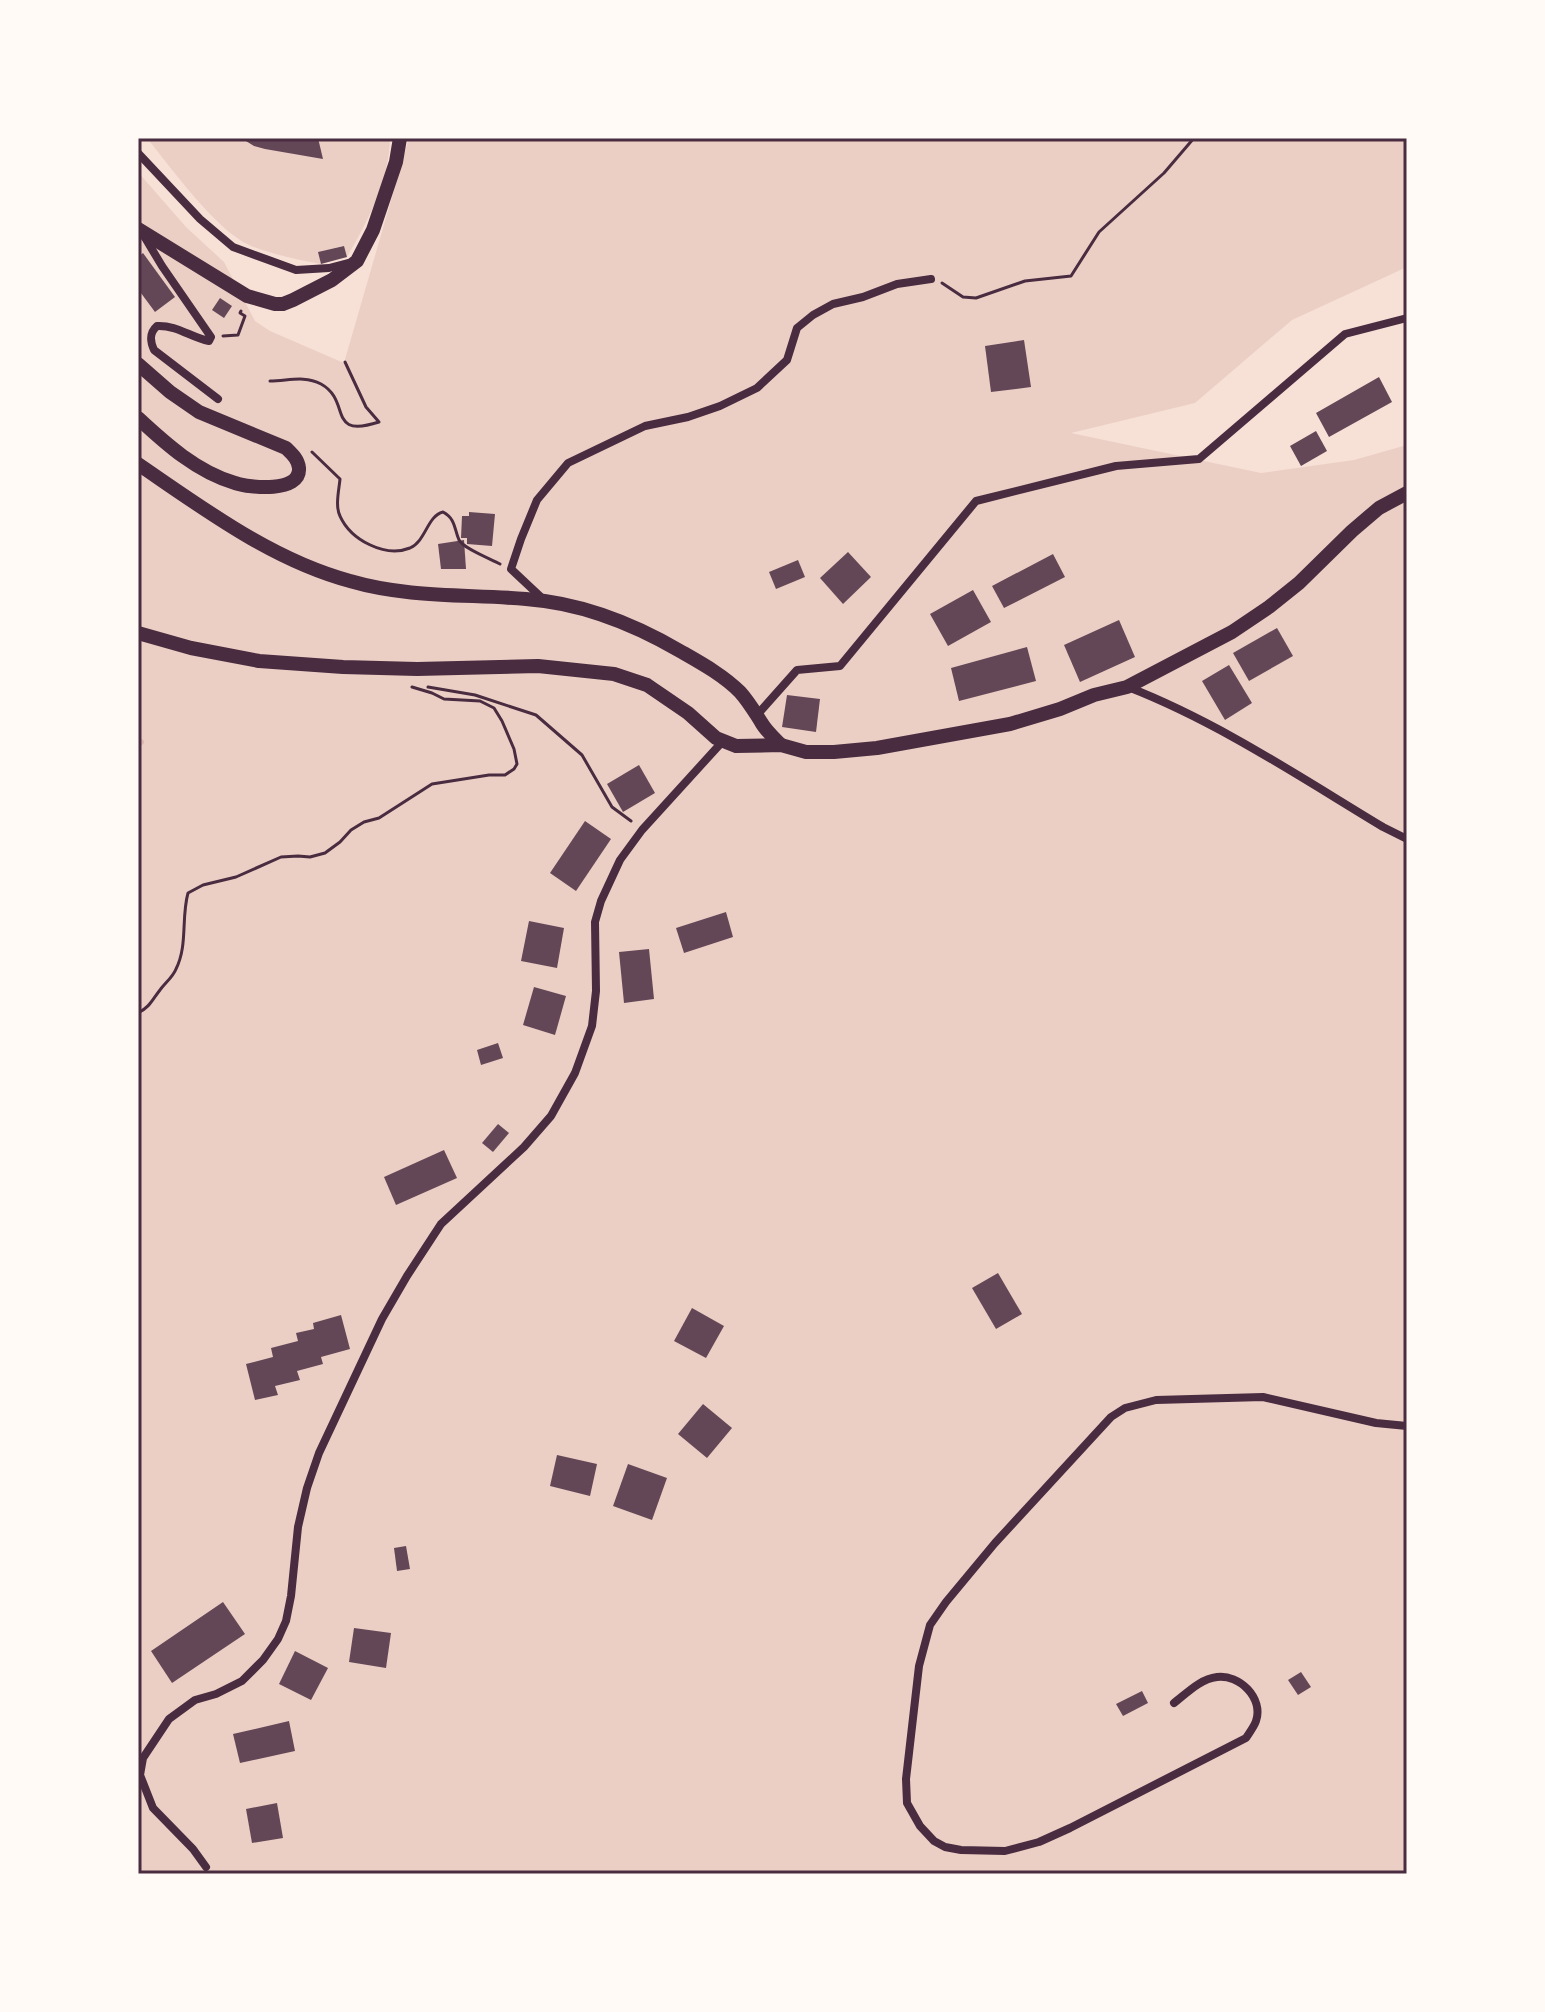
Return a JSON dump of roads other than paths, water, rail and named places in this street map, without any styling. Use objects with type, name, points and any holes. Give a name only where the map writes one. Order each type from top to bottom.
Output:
[{"type":"street","points":[[140,230],[247,296],[283,304],[310,293],[357,261],[373,230],[396,162],[400,138]]},
{"type":"street","points":[[138,153],[200,219],[233,247],[296,270],[310,271],[357,261]]},
{"type":"street","points":[[140,230],[211,337],[209,341],[203,340],[175,327],[157,326],[150,341],[154,350],[218,399]]},
{"type":"street","points":[[545,600],[511,569],[537,500],[568,463],[645,426],[720,406],[757,388],[787,360],[797,328],[833,304],[897,284],[931,279]]},
{"type":"street","points":[[757,715],[797,670],[840,666],[976,501],[1116,466],[1199,459],[1345,334],[1407,318]]},
{"type":"street","points":[[138,364],[199,412],[286,448],[296,458],[299,475],[291,483],[281,486],[235,483],[196,465],[138,418]]},
{"type":"street","points":[[138,464],[264,545],[340,579],[405,592],[545,600],[606,615],[656,637],[726,679],[748,701],[761,724],[781,745]]},
{"type":"street","points":[[138,633],[191,648],[259,661],[417,669],[538,666],[614,674],[656,690],[716,738],[743,747],[781,745],[806,752],[877,748],[1010,724],[1127,687],[1232,632],[1269,607],[1379,508],[1407,493]]},
{"type":"street","points":[[1127,687],[1217,728],[1407,839]]},
{"type":"street","points":[[206,1867],[153,1808],[139,1775],[143,1758],[169,1719],[195,1700],[242,1681],[278,1639],[286,1621],[291,1596],[298,1527],[307,1488],[319,1453],[382,1319],[441,1224],[524,1147],[551,1116],[575,1073],[592,1026],[596,991],[595,922],[601,901],[620,860],[642,830],[723,741]]},
{"type":"street","points":[[1174,1703],[1203,1681],[1232,1677],[1251,1692],[1257,1707],[1257,1720],[1246,1738],[1070,1828],[1039,1842],[1005,1851],[945,1847],[934,1841],[920,1826],[907,1803],[906,1779],[919,1666],[930,1625],[995,1543],[1111,1417],[1138,1403],[1156,1400],[1263,1397],[1376,1423],[1407,1426]]}]
